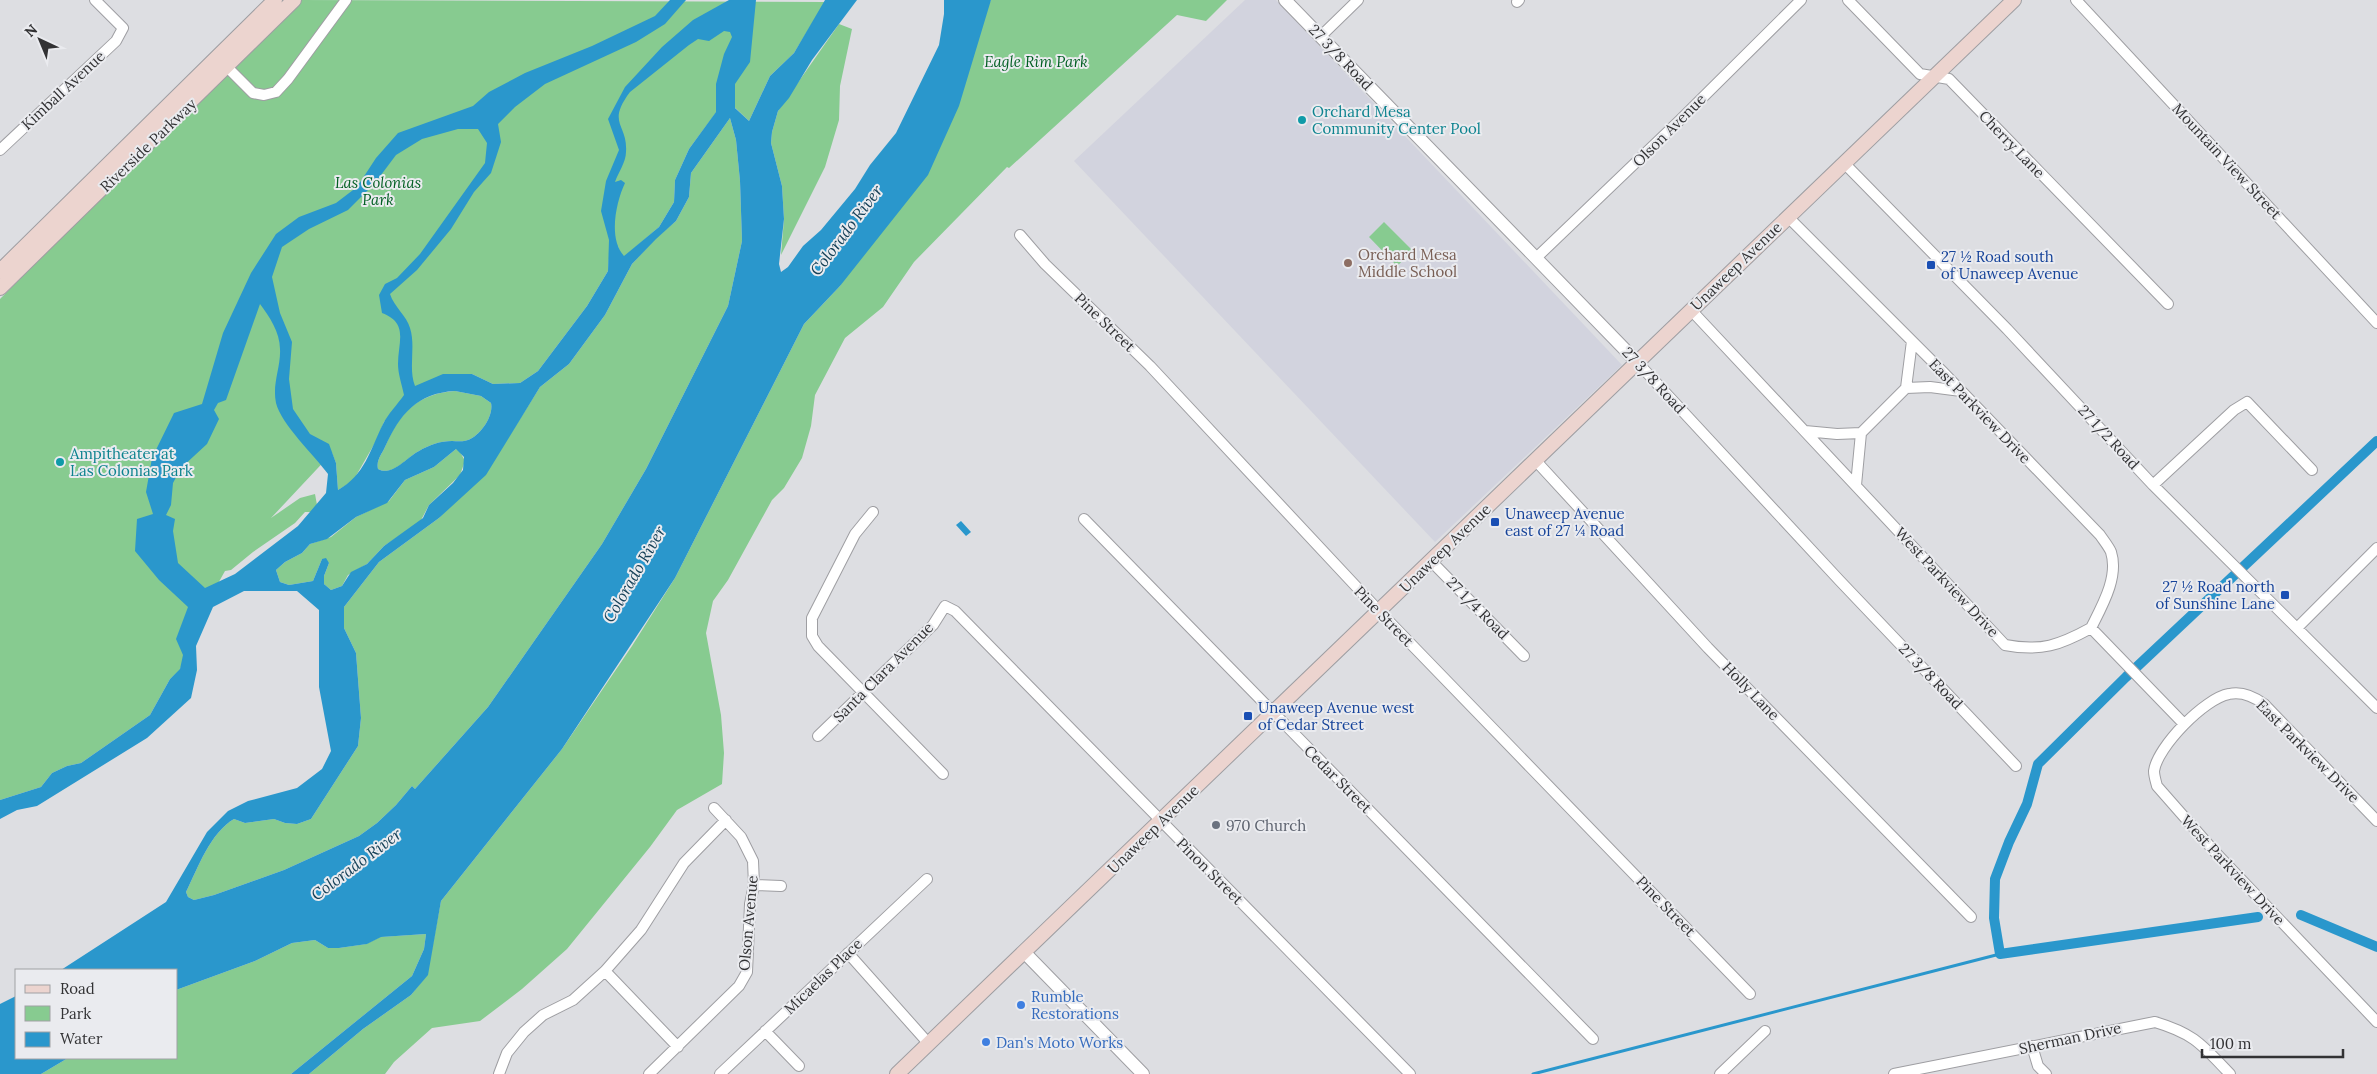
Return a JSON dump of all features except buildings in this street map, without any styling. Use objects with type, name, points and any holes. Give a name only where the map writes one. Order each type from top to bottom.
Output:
[{"type":"main road","name":"Riverside Parkway","points":[[0,271],[275,0]]},
{"type":"main road","name":"Riverside Parkway","points":[[0,288],[294,0]]},
{"type":"main road","name":"Unaweep Avenue","points":[[897,1074],[2014,0]]},
{"type":"street","name":"Kimball Avenue","points":[[0,150],[116,41],[123,28],[95,0]]},
{"type":"street","points":[[227,67],[253,93],[264,95],[276,92],[288,79],[346,0]]},
{"type":"street","name":"27 3/8 Road","points":[[1285,0],[1638,362],[1840,581],[2016,766]]},
{"type":"street","points":[[1321,36],[1358,0]]},
{"type":"street","name":"Olson Avenue","points":[[1536,258],[1679,121],[1801,0]]},
{"type":"street","name":"Cherry Lane","points":[[1848,0],[1920,74],[1949,79],[2168,304]]},
{"type":"street","name":"Mountain View Street","points":[[2076,0],[2377,323]]},
{"type":"street","name":"27 1/2 Road","points":[[1844,163],[2007,329],[2154,485],[2377,708]]},
{"type":"street","name":"East Parkview Drive","points":[[1788,217],[1912,341],[2100,535],[2110,552],[2113,567],[2111,580],[2091,628]]},
{"type":"street","name":"Pine Street","points":[[1020,235],[1045,264],[1150,366],[1379,611],[1750,994]]},
{"type":"street","name":"West Parkview Drive","points":[[1690,310],[2006,645],[2024,649],[2044,648],[2068,641],[2091,628]]},
{"type":"street","points":[[1805,431],[1837,434],[1861,432],[1906,388],[1912,341]]},
{"type":"street","points":[[1906,388],[1930,387],[1961,391]]},
{"type":"street","points":[[2154,485],[2227,416],[2247,402],[2312,470]]},
{"type":"street","points":[[1856,485],[1861,432]]},
{"type":"street","name":"Holly Lane","points":[[1536,461],[1708,648],[1971,917]]},
{"type":"street","points":[[873,512],[855,534],[812,618],[810,628],[812,636],[818,646],[943,774]]},
{"type":"street","name":"Cedar Street","points":[[1084,519],[1593,1039]]},
{"type":"street","points":[[2298,627],[2377,548]]},
{"type":"street","name":"27 1/4 Road","points":[[1431,561],[1524,656]]},
{"type":"street","name":"Santa Clara Avenue","points":[[818,736],[932,625],[945,606]]},
{"type":"street","name":"Pinon Street","points":[[945,606],[956,611],[1410,1074]]},
{"type":"street","points":[[2091,628],[2184,724]]},
{"type":"street","name":"East Parkview Drive","points":[[2184,724],[2216,698],[2229,694],[2243,693],[2255,697],[2377,821]]},
{"type":"street","name":"West Parkview Drive","points":[[2184,724],[2158,758],[2154,772],[2157,786],[2222,859],[2377,1022]]},
{"type":"street","name":"Olson Avenue","points":[[649,1074],[739,986],[747,972],[750,904],[754,885],[753,861],[741,837],[714,808]]},
{"type":"street","points":[[499,1074],[507,1053],[524,1032],[543,1015],[573,1000],[605,971],[641,930],[684,863],[726,820]]},
{"type":"street","name":"Micaelas Place","points":[[720,1074],[926,879]]},
{"type":"street","points":[[754,885],[781,886]]},
{"type":"street","points":[[1024,952],[1144,1074]]},
{"type":"street","points":[[848,953],[929,1044]]},
{"type":"street","points":[[605,971],[678,1047]]},
{"type":"street","name":"Sherman Drive","points":[[1894,1074],[2156,1022],[2180,1030],[2194,1038],[2230,1074]]},
{"type":"street","points":[[764,1031],[799,1066]]},
{"type":"street","points":[[1720,1074],[1765,1031]]},
{"type":"street","points":[[2032,1046],[2038,1066],[2046,1074]]},
{"type":"shaded area","name":"Orchard Mesa Middle School","points":[[1245,0],[1276,0],[1622,365],[1435,542],[1074,161]]},
{"type":"green space","name":"Las Colonias Park","points":[[300,0],[825,2],[794,53],[770,76],[749,121],[726,99],[689,149],[675,180],[674,202],[659,227],[624,257],[619,251],[618,246],[609,258],[608,271],[587,306],[538,371],[520,383],[493,384],[472,374],[400,402],[384,422],[376,441],[353,481],[338,490],[336,463],[332,453],[271,518],[300,498],[315,494],[317,505],[311,512],[305,512],[295,523],[231,570],[225,571],[193,628],[180,670],[170,679],[150,715],[81,763],[67,766],[52,773],[41,787],[0,800],[0,299]]},
{"type":"green space","name":"Eagle Rim Park","points":[[991,0],[1227,0],[1206,21],[1177,15],[1009,168],[1007,167],[914,262],[883,307],[845,338],[815,395],[811,426],[802,458],[784,488],[772,500],[728,580],[713,601],[706,633],[721,715],[724,753],[722,784],[677,810],[650,847],[567,949],[522,989],[480,1021],[432,1028],[394,1062],[385,1074],[309,1074],[363,1029],[411,995],[427,975],[441,901],[562,749],[632,646],[675,578],[804,324],[840,286]]},
{"type":"green space","points":[[839,24],[852,29],[840,86],[839,120],[825,167],[781,255],[784,219],[782,186],[771,143],[772,132],[778,111]]},
{"type":"green space","points":[[730,118],[736,140],[740,181],[742,241],[728,306],[646,469],[602,544],[488,707],[415,789],[412,786],[377,823],[359,836],[284,870],[214,895],[194,900],[188,897],[186,892],[211,842],[234,819],[245,823],[274,819],[285,823],[297,824],[311,819],[358,746],[361,718],[356,653],[344,628],[344,607],[379,562],[439,518],[503,446],[540,387],[569,364],[605,315],[632,264],[656,238],[676,221],[689,197],[691,173]]},
{"type":"green space","points":[[1384,222],[1413,251],[1397,266],[1369,237]]},
{"type":"green space","points":[[455,391],[481,396],[491,403],[490,414],[481,430],[473,438],[466,441],[448,441],[435,444],[419,451],[394,468],[384,471],[378,469],[380,457],[390,435],[403,415],[411,407],[430,396]]},
{"type":"green space","points":[[456,449],[459,450],[465,461],[460,475],[429,505],[420,522],[384,546],[367,564],[348,575],[342,586],[331,590],[324,584],[324,576],[329,563],[322,559],[313,581],[289,585],[280,582],[276,570],[285,562],[302,553],[310,544],[331,537],[356,517],[389,501],[405,480],[434,467]]},
{"type":"green space","points":[[426,934],[424,949],[412,976],[291,1074],[41,1074],[66,1059],[178,1059],[178,989],[255,961],[292,943],[315,940],[328,948],[339,948],[366,944],[380,937]]},
{"type":"water","name":"Colorado River","points":[[670,0],[686,0],[665,24],[636,42],[545,84],[515,107],[498,124],[501,142],[491,173],[474,192],[451,229],[417,270],[390,294],[406,319],[412,335],[412,372],[415,386],[443,374],[472,374],[493,384],[520,383],[538,371],[587,306],[608,271],[609,240],[601,211],[606,181],[619,150],[608,119],[625,87],[662,47],[693,20],[729,0],[756,0],[750,62],[735,84],[735,108],[749,121],[770,76],[794,53],[825,0],[857,0],[812,60],[789,98],[778,111],[772,132],[771,143],[782,186],[784,219],[779,264],[781,272],[788,267],[803,246],[821,230],[855,189],[870,165],[896,133],[939,45],[944,14],[944,0],[991,0],[959,106],[928,175],[840,286],[804,324],[675,578],[562,749],[441,901],[428,975],[411,995],[363,1029],[309,1074],[291,1074],[412,976],[424,949],[426,934],[381,937],[367,944],[339,948],[328,948],[315,940],[292,943],[255,961],[178,989],[178,969],[63,969],[166,902],[207,832],[228,811],[248,801],[297,788],[322,769],[331,751],[319,687],[319,610],[297,591],[244,591],[213,607],[196,646],[197,670],[191,698],[147,738],[37,806],[17,810],[0,819],[0,800],[41,787],[52,773],[67,766],[81,763],[150,715],[170,679],[180,669],[183,655],[176,639],[188,607],[159,580],[135,551],[137,519],[153,514],[146,492],[152,458],[174,413],[202,404],[223,333],[251,273],[276,234],[299,217],[336,203],[357,187],[376,158],[398,133],[473,106],[489,92],[525,73],[592,46],[655,16]],"holes":[[[724,31],[730,32],[732,37],[724,54],[716,84],[716,112],[689,149],[675,180],[674,202],[659,227],[624,256],[619,249],[615,230],[619,200],[625,183],[621,180],[615,182],[626,156],[626,143],[619,118],[623,103],[630,92],[689,45],[698,39],[709,41]],[[730,118],[736,140],[740,181],[742,241],[728,306],[646,469],[602,544],[488,707],[415,789],[412,786],[377,823],[359,836],[284,870],[214,895],[194,900],[188,897],[186,892],[211,842],[234,819],[245,823],[274,819],[285,823],[297,824],[311,819],[358,746],[361,718],[356,653],[344,628],[344,607],[379,562],[439,518],[486,475],[540,387],[569,364],[605,315],[632,264],[676,221],[689,197],[691,173]],[[458,129],[478,129],[487,143],[485,163],[420,254],[397,278],[385,284],[379,295],[382,313],[396,322],[399,328],[398,368],[404,395],[385,420],[361,469],[355,477],[338,490],[336,463],[329,444],[310,434],[293,409],[289,379],[292,342],[280,313],[272,277],[282,247],[309,229],[348,210],[375,183],[396,155],[422,139]],[[260,304],[273,325],[280,343],[275,389],[276,403],[291,430],[328,474],[326,493],[298,526],[235,574],[205,588],[178,563],[173,531],[175,519],[166,515],[171,505],[173,483],[181,468],[207,444],[219,419],[214,410],[218,403],[226,400]],[[455,391],[481,396],[491,403],[490,414],[481,430],[468,440],[448,441],[427,447],[389,470],[383,471],[378,469],[380,457],[404,415],[420,401],[442,393]],[[456,449],[464,457],[463,470],[453,483],[429,505],[423,518],[384,546],[367,564],[351,572],[342,586],[331,590],[324,584],[324,576],[329,563],[326,558],[322,559],[313,581],[289,585],[280,582],[276,570],[285,562],[302,553],[310,544],[327,539],[356,517],[387,503],[405,480],[434,467]]]},
{"type":"water","points":[[961,521],[971,532],[966,536],[956,525]]},
{"type":"water","points":[[15,996],[15,1059],[66,1059],[41,1074],[0,1074],[0,1004]]},
{"type":"waterway","points":[[2258,917],[2000,954],[1994,918],[1995,879],[2009,842],[2027,804],[2038,764],[2126,677],[2377,441]]},
{"type":"waterway","points":[[2301,915],[2377,947]]},
{"type":"waterway","points":[[1533,1074],[2000,954]]},
{"type":"place","name":"Orchard Mesa Community Center Pool","points":[[1302,120]]},
{"type":"place","name":"Orchard Mesa Middle School","points":[[1348,263]]},
{"type":"place","name":"27 ½ Road south of Unaweep Avenue","points":[[1931,265]]},
{"type":"place","name":"Ampitheater at Las Colonias Park","points":[[60,462]]},
{"type":"place","name":"Unaweep Avenue east of 27 ¼ Road","points":[[1495,522]]},
{"type":"place","name":"27 ½ Road north of Sunshine Lane","points":[[2285,595]]},
{"type":"place","name":"Unaweep Avenue west of Cedar Street","points":[[1248,716]]},
{"type":"place","name":"970 Church","points":[[1216,825]]},
{"type":"place","name":"Rumble Restorations","points":[[1021,1005]]},
{"type":"place","name":"Dan's Moto Works","points":[[986,1042]]}]
